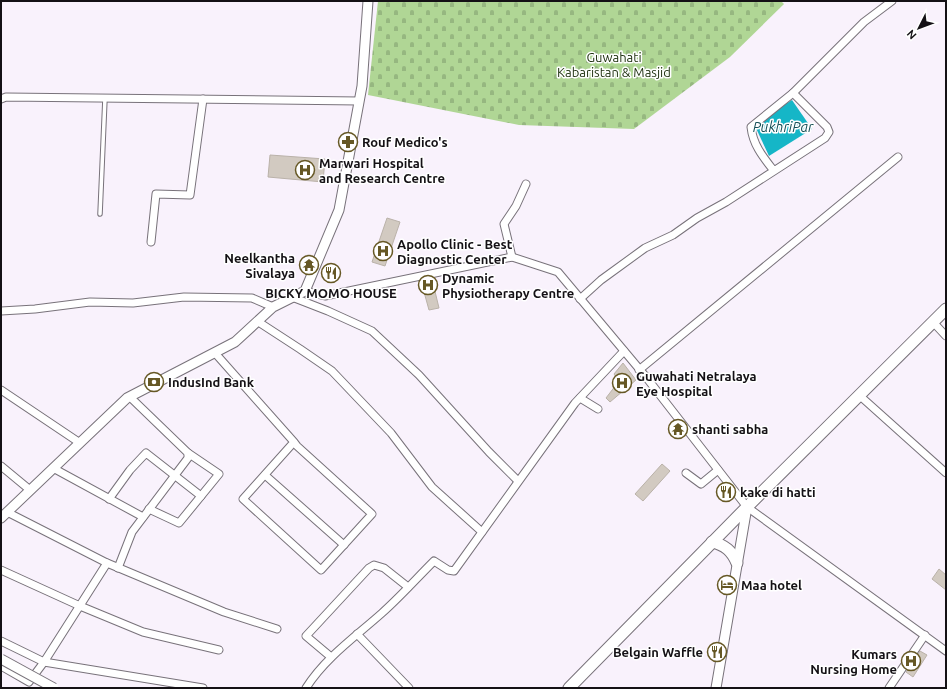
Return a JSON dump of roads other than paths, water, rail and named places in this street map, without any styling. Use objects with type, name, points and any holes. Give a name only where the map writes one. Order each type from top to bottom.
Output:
[{"type":"main road","points":[[569,688],[712,542],[946,309]]},
{"type":"main road","points":[[712,542],[722,544],[730,550],[737,563]]},
{"type":"street","points":[[305,291],[339,210],[362,86],[368,1]]},
{"type":"street","points":[[774,171],[760,152],[752,137],[751,127],[793,93],[864,22],[892,1]]},
{"type":"street","points":[[580,299],[601,280],[646,248],[673,235],[697,218],[726,202],[822,141],[829,132],[827,127],[823,121],[793,93]]},
{"type":"street","points":[[1,99],[6,97],[359,101]]},
{"type":"street","points":[[151,242],[156,194],[190,195],[203,99]]},
{"type":"street","points":[[639,370],[898,157]]},
{"type":"street","points":[[512,257],[504,224],[516,206],[526,184]]},
{"type":"street","points":[[277,629],[224,612],[107,564],[4,515],[130,397],[235,342],[273,307],[292,297],[305,291],[324,296],[512,257],[558,272],[624,351],[747,507],[946,651]]},
{"type":"street","points":[[1,311],[34,309],[90,302],[133,303],[184,297],[252,298],[273,307]]},
{"type":"street","points":[[292,297],[328,311],[372,332],[419,375],[489,452],[518,481]]},
{"type":"street","points":[[257,321],[332,371],[391,433],[432,486],[482,532]]},
{"type":"street","points":[[933,322],[946,336]]},
{"type":"street","points":[[306,688],[315,674],[331,657],[383,612],[434,561],[448,570],[454,571],[518,481],[580,398],[624,351]]},
{"type":"street","points":[[215,353],[294,442],[372,514],[321,570],[243,499],[294,442]]},
{"type":"street","points":[[1,390],[80,443]]},
{"type":"street","points":[[859,395],[946,473]]},
{"type":"street","points":[[130,397],[188,453],[219,474],[179,524],[149,510]]},
{"type":"street","points":[[580,398],[598,409]]},
{"type":"street","points":[[109,499],[130,470],[146,453],[175,474],[201,496]]},
{"type":"street","points":[[118,568],[132,532],[188,458],[188,453]]},
{"type":"street","points":[[1,466],[30,490]]},
{"type":"street","points":[[53,468],[144,517]]},
{"type":"street","points":[[686,473],[701,484],[718,470]]},
{"type":"street","points":[[265,475],[344,545]]},
{"type":"street","points":[[716,688],[747,507]]},
{"type":"street","points":[[1,666],[29,682],[44,662],[107,564]]},
{"type":"street","points":[[331,657],[306,636],[369,568],[374,565],[384,568],[408,587]]},
{"type":"street","points":[[1,570],[80,606],[143,632],[219,650]]},
{"type":"street","points":[[357,634],[410,688]]},
{"type":"street","points":[[889,688],[925,635]]},
{"type":"street","points":[[1,641],[44,662],[203,688]]},
{"type":"street","points":[[1,659],[54,688]]},
{"type":"lane","points":[[100,214],[105,98]]},
{"type":"water","name":"PukhriPar","points":[[792,100],[812,129],[769,156],[754,124]]},
{"type":"place","name":"Rouf Medico's","points":[[348,142]]},
{"type":"place","name":"Marwari Hospital and Research Centre","points":[[305,170]]},
{"type":"place","name":"Apollo Clinic - Best Diagnostic Center","points":[[383,251]]},
{"type":"place","name":"Neelkantha Sivalaya","points":[[309,265]]},
{"type":"place","name":"BICKY MOMO HOUSE","points":[[331,273]]},
{"type":"place","name":"Dynamic Physiotherapy Centre","points":[[428,285]]},
{"type":"place","name":"IndusInd Bank","points":[[154,382]]},
{"type":"place","name":"Guwahati Netralaya Eye Hospital","points":[[622,383]]},
{"type":"place","name":"shanti sabha","points":[[678,429]]},
{"type":"place","name":"kake di hatti","points":[[726,492]]},
{"type":"place","name":"Maa hotel","points":[[727,585]]},
{"type":"place","name":"Belgain Waffle","points":[[717,652]]},
{"type":"place","name":"Kumars Nursing Home","points":[[911,661]]},
{"type":"park label","name":"Guwahati Kabaristan & Masjid","points":[[614,64]]}]
